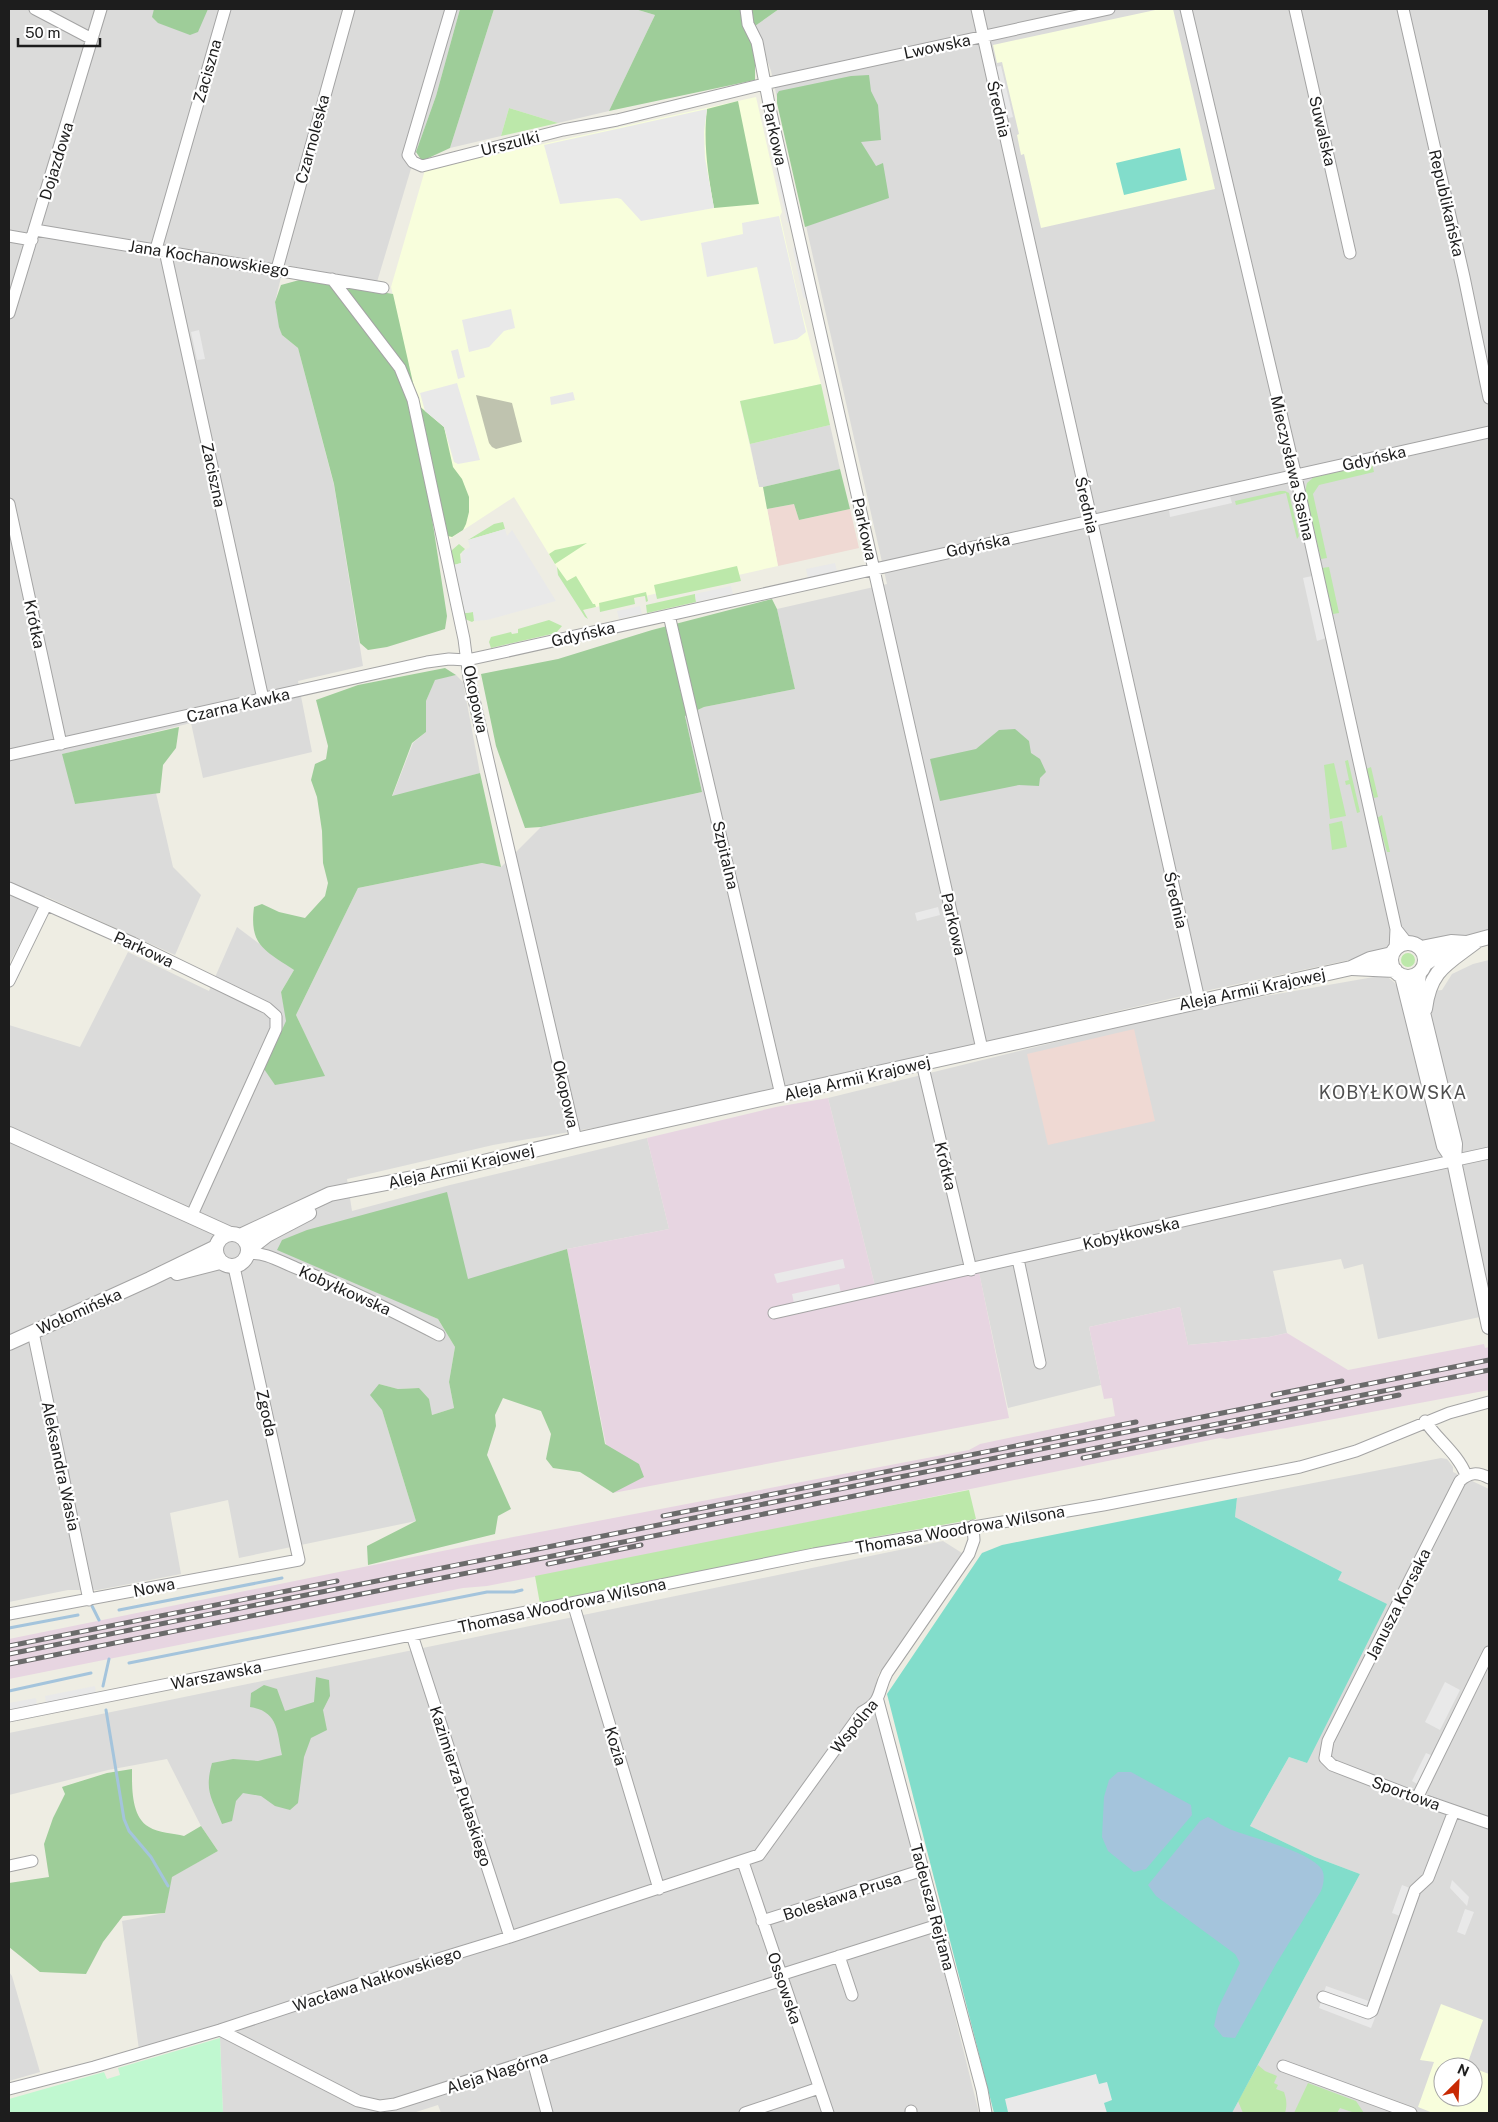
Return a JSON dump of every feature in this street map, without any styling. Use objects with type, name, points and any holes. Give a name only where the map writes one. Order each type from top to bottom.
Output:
[{"type":"street","points":[[35,9],[92,39]]},
{"type":"street","name":"Dojazdowa","points":[[9,313],[101,9]]},
{"type":"street","name":"Zaciszna","points":[[225,9],[161,250],[263,699]]},
{"type":"street","name":"Czarnoleska","points":[[277,269],[349,9]]},
{"type":"street","name":"Urszulki","points":[[451,9],[408,155],[413,162],[422,166],[563,130],[617,120],[764,84]]},
{"type":"street","name":"Parkowa","points":[[746,9],[748,24],[757,42],[764,84],[982,1050]]},
{"type":"street","name":"Średnia","points":[[977,9],[1199,1000]]},
{"type":"street","name":"Lwowska","points":[[764,84],[1109,9]]},
{"type":"street","name":"Mieczysława Sasina","points":[[1186,9],[1295,476],[1396,929],[1393,952]]},
{"type":"street","name":"Suwalska","points":[[1295,9],[1350,252]]},
{"type":"street","name":"Republikańska","points":[[1403,9],[1464,277],[1489,398]]},
{"type":"street","name":"Jana Kochanowskiego","points":[[9,236],[34,235],[161,250],[383,288]]},
{"type":"street","name":"Okopowa","points":[[332,279],[394,359],[410,389],[470,678],[576,1140]]},
{"type":"street","name":"Gdyńska","points":[[467,660],[1489,432]]},
{"type":"street","name":"Krótka","points":[[9,504],[61,744]]},
{"type":"street","name":"Szpitalna","points":[[669,615],[781,1095]]},
{"type":"street","name":"Czarna Kawka","points":[[9,755],[427,662],[449,659],[467,660]]},
{"type":"street","name":"Parkowa","points":[[9,888],[133,943],[267,1008],[276,1016],[276,1029],[191,1217]]},
{"type":"street","points":[[9,981],[46,905]]},
{"type":"street","name":"Mieczysława Sasina","points":[[1396,929],[1407,943]]},
{"type":"street","points":[[1421,948],[1451,942],[1478,940]]},
{"type":"street","points":[[1399,973],[1410,977],[1438,955],[1453,951],[1478,940]]},
{"type":"street","points":[[1424,1015],[1430,986],[1438,972],[1478,940]]},
{"type":"street","points":[[1454,1161],[1444,1146],[1399,973],[1391,961],[1393,952],[1400,945],[1407,943],[1421,948],[1424,954],[1417,988],[1455,1144],[1454,1161],[1489,1328]]},
{"type":"street","name":"Aleja Armii Krajowej","points":[[235,1235],[330,1194],[362,1189],[1199,1000],[1351,968],[1370,959],[1393,952]]},
{"type":"street","name":"Aleja Armii Krajowej","points":[[1351,968],[1399,973]]},
{"type":"street","name":"Krótka","points":[[922,1063],[971,1270]]},
{"type":"street","points":[[9,1134],[191,1217],[235,1235],[247,1244],[248,1251],[243,1262],[234,1267],[229,1267],[220,1262],[217,1257],[217,1245],[221,1238],[235,1235]]},
{"type":"street","name":"Kobyłkowska","points":[[774,1313],[1489,1153]]},
{"type":"street","name":"Aleja Armii Krajowej","points":[[248,1251],[267,1235],[362,1189]]},
{"type":"street","points":[[191,1217],[204,1226],[217,1245]]},
{"type":"street","name":"Wołomińska","points":[[9,1343],[150,1280],[217,1245]]},
{"type":"street","name":"Kobyłkowska","points":[[248,1251],[262,1254],[310,1273],[370,1300],[439,1335]]},
{"type":"street","points":[[1018,1259],[1040,1362]]},
{"type":"street","name":"Wołomińska","points":[[150,1280],[220,1262]]},
{"type":"street","name":"Zgoda","points":[[234,1267],[299,1560]]},
{"type":"street","name":"Aleksandra Wasia","points":[[33,1332],[89,1600]]},
{"type":"street","name":"Thomasa Woodrowa Wilsona","points":[[418,1634],[814,1554],[1103,1505],[1300,1468],[1364,1448],[1425,1421],[1473,1405],[1489,1402]]},
{"type":"street","points":[[1425,1421],[1434,1435],[1462,1464],[1466,1475],[1477,1473],[1489,1478]]},
{"type":"street","name":"Janusza Korsaka","points":[[1325,1758],[1325,1750],[1333,1732],[1460,1481],[1466,1475]]},
{"type":"street","name":"Wspólna","points":[[743,1862],[759,1855],[862,1712],[878,1701],[881,1684],[887,1674],[969,1554],[974,1540],[973,1526]]},
{"type":"street","name":"Nowa","points":[[9,1614],[299,1560]]},
{"type":"street","name":"Kozia","points":[[572,1603],[658,1889]]},
{"type":"street","name":"Warszawska","points":[[9,1716],[418,1634]]},
{"type":"street","name":"Kazimierza Pułaskiego","points":[[418,1634],[510,1938]]},
{"type":"street","points":[[1416,1798],[1489,1652]]},
{"type":"street","name":"Tadeusza Rejtana","points":[[878,1701],[982,2090],[986,2113]]},
{"type":"street","name":"Sportowa","points":[[1325,1758],[1332,1766],[1489,1823]]},
{"type":"street","points":[[1323,1997],[1368,2013],[1372,2011],[1415,1890],[1428,1878],[1454,1811]]},
{"type":"street","points":[[9,1866],[32,1861]]},
{"type":"street","name":"Wacława Nałkowskiego","points":[[9,2089],[94,2067],[220,2030],[383,1976],[510,1938],[743,1862]]},
{"type":"street","name":"Ossowska","points":[[743,1862],[828,2113]]},
{"type":"street","name":"Bolesława Prusa","points":[[762,1922],[923,1870]]},
{"type":"street","name":"Aleja Nagórna","points":[[220,2030],[358,2101],[380,2106],[395,2104],[533,2061],[839,1956],[938,1925]]},
{"type":"street","points":[[839,1956],[852,1995]]},
{"type":"street","points":[[533,2061],[547,2113]]},
{"type":"street","points":[[1283,2066],[1411,2113]]},
{"type":"street","points":[[745,2113],[819,2088]]},
{"type":"shaded area","points":[[9,9],[460,9],[436,96],[416,152],[377,282],[284,265],[275,302],[282,335],[298,348],[334,485],[363,666],[298,681],[312,752],[203,778],[191,723],[63,754],[75,804],[156,793],[173,867],[201,895],[175,955],[45,896],[9,964]]},
{"type":"shaded area","points":[[494,9],[635,9],[655,15],[609,111],[558,123],[509,108],[501,136],[450,148]]},
{"type":"shaded area","points":[[779,9],[1489,9],[1489,931],[1428,944],[1409,939],[1392,943],[1386,952],[1182,996],[791,1087],[640,1120],[493,1145],[347,1179],[352,1211],[450,1185],[647,1138],[669,1229],[567,1249],[468,1280],[371,1289],[438,1319],[455,1347],[449,1382],[454,1408],[432,1415],[419,1388],[398,1389],[379,1384],[382,1410],[416,1521],[239,1558],[228,1500],[170,1513],[181,1574],[98,1590],[68,1590],[9,1602],[9,1025],[80,1047],[128,952],[209,991],[237,927],[294,970],[281,992],[287,1020],[264,1069],[324,1076],[296,1015],[358,888],[482,863],[501,867],[541,827],[702,792],[685,716],[704,707],[795,689],[777,609],[887,584],[771,71],[755,26]]},
{"type":"shaded area","points":[[1160,9],[1173,9],[1215,189],[1041,228],[1024,154],[1021,155],[1017,135],[1019,134],[1002,62],[997,63],[993,45]]},
{"type":"shaded area","points":[[1001,66],[1013,117],[1005,119],[994,67]]},
{"type":"shaded area","points":[[756,97],[782,212],[780,216],[798,296],[821,384],[740,402],[759,487],[763,487],[778,566],[583,610],[514,497],[448,540],[391,287],[425,170]]},
{"type":"shaded area","points":[[707,109],[704,132],[705,158],[714,208],[641,221],[621,199],[617,198],[560,204],[544,145]]},
{"type":"shaded area","points":[[770,131],[791,224],[787,222],[767,135]]},
{"type":"shaded area","points":[[1180,148],[1187,180],[1124,195],[1116,163]]},
{"type":"shaded area","points":[[779,216],[806,332],[797,339],[774,344],[757,267],[707,277],[701,243],[743,234],[742,223]]},
{"type":"shaded area","points":[[795,245],[809,302],[803,297],[793,249]]},
{"type":"shaded area","points":[[511,309],[515,328],[504,331],[489,347],[469,352],[462,320]]},
{"type":"shaded area","points":[[199,330],[205,359],[197,360],[191,332]]},
{"type":"shaded area","points":[[458,349],[465,377],[458,379],[451,351]]},
{"type":"shaded area","points":[[457,383],[480,460],[458,464],[454,462],[444,427],[425,411],[420,393]]},
{"type":"shaded area","points":[[573,392],[575,400],[551,405],[550,397]]},
{"type":"shaded area","points":[[476,395],[512,403],[522,442],[496,449],[492,447],[489,443]]},
{"type":"shaded area","points":[[830,425],[840,469],[759,488],[750,444]]},
{"type":"shaded area","points":[[1230,496],[1232,503],[1170,517],[1169,510]]},
{"type":"shaded area","points":[[794,504],[799,520],[850,509],[859,548],[778,566],[767,509]]},
{"type":"shaded area","points":[[505,529],[507,536],[512,530],[556,601],[487,620],[474,621],[473,612],[465,613],[454,565],[461,563],[462,552],[470,547],[468,540]]},
{"type":"shaded area","points":[[835,563],[837,571],[808,578],[806,569]]},
{"type":"shaded area","points":[[1312,576],[1326,638],[1317,641],[1303,578]]},
{"type":"shaded area","points":[[731,586],[733,594],[696,602],[695,594]]},
{"type":"shaded area","points":[[640,606],[642,614],[619,619],[617,611]]},
{"type":"shaded area","points":[[456,675],[463,682],[480,773],[392,797],[413,743],[426,732],[426,701],[435,679]]},
{"type":"shaded area","points":[[938,907],[940,915],[917,921],[915,913]]},
{"type":"shaded area","points":[[1489,960],[1489,1315],[1378,1339],[1363,1264],[1344,1269],[1341,1259],[1273,1271],[1287,1333],[1269,1337],[1188,1345],[1180,1307],[1089,1327],[1101,1385],[1008,1408],[978,1268],[876,1290],[828,1098],[1186,1010],[1385,975],[1394,982],[1402,994],[1442,990],[1452,974],[1473,964]]},
{"type":"shaded area","points":[[1134,1029],[1155,1121],[1048,1145],[1027,1054]]},
{"type":"shaded area","points":[[828,1098],[876,1290],[978,1267],[1009,1418],[613,1493],[606,1445],[567,1249],[669,1229],[647,1138],[776,1107]]},
{"type":"shaded area","points":[[843,1259],[845,1268],[777,1283],[774,1274]]},
{"type":"shaded area","points":[[839,1284],[841,1293],[794,1303],[792,1294]]},
{"type":"shaded area","points":[[1180,1307],[1188,1345],[1269,1337],[1287,1333],[1348,1370],[1484,1344],[1485,1348],[1489,1347],[1489,1390],[1227,1439],[1220,1438],[717,1541],[487,1586],[463,1588],[9,1679],[9,1639],[472,1545],[969,1450],[980,1444],[1115,1416],[1112,1398],[1104,1399],[1089,1327]]},
{"type":"shaded area","points":[[1441,1458],[1447,1459],[1453,1467],[1453,1472],[1489,1489],[1489,2113],[1232,2113],[1360,1874],[1315,1857],[1250,1826],[1289,1757],[1307,1763],[1338,1580],[1342,1572],[1235,1517],[1237,1498]]},
{"type":"shaded area","points":[[1237,1498],[1235,1517],[1342,1572],[1338,1580],[1387,1604],[1307,1763],[1289,1757],[1250,1826],[1315,1857],[1360,1874],[1232,2113],[994,2113],[887,1694],[982,1553],[1002,1545]]},
{"type":"shaded area","points":[[943,1541],[962,1553],[878,1675],[873,1697],[879,1711],[979,2113],[441,2113],[438,2105],[413,2113],[223,2113],[220,2039],[216,2028],[139,2050],[122,1921],[165,1913],[171,1877],[218,1851],[201,1826],[167,1759],[108,1770],[9,1795],[9,1733]]},
{"type":"shaded area","points":[[1445,1682],[1460,1690],[1440,1730],[1425,1722]]},
{"type":"shaded area","points":[[95,1686],[96,1694],[46,1704],[45,1696]]},
{"type":"shaded area","points":[[36,1698],[37,1706],[9,1712],[9,1703]]},
{"type":"shaded area","points":[[1426,1753],[1433,1756],[1419,1785],[1412,1781]]},
{"type":"shaded area","points":[[1118,1772],[1131,1772],[1191,1805],[1192,1815],[1146,1869],[1134,1872],[1108,1851],[1102,1837],[1104,1797],[1109,1780]]},
{"type":"shaded area","points":[[1208,1817],[1232,1830],[1301,1854],[1319,1866],[1324,1874],[1321,1891],[1276,1964],[1235,2038],[1223,2037],[1214,2026],[1218,2008],[1240,1963],[1235,1954],[1156,1896],[1148,1885],[1200,1821]]},
{"type":"shaded area","points":[[1452,1880],[1469,1897],[1467,1906],[1450,1888]]},
{"type":"shaded area","points":[[1402,1885],[1410,1888],[1400,1916],[1392,1913]]},
{"type":"shaded area","points":[[1465,1909],[1474,1912],[1465,1935],[1457,1932]]},
{"type":"shaded area","points":[[9,1972],[12,1976],[40,2072],[9,2081]]},
{"type":"shaded area","points":[[1326,1986],[1380,2005],[1371,2028],[1319,2008]]},
{"type":"shaded area","points":[[1441,2004],[1483,2020],[1470,2057],[1433,2057],[1433,2062],[1420,2060]]},
{"type":"shaded area","points":[[220,2038],[223,2113],[9,2113],[9,2099],[104,2072],[107,2079],[120,2075],[118,2068]]},
{"type":"shaded area","points":[[1433,2065],[1433,2107],[1483,2107],[1483,2072],[1489,2074],[1489,2113],[1433,2113],[1418,2107]]},
{"type":"shaded area","points":[[1096,2074],[1099,2084],[1107,2082],[1112,2100],[1104,2103],[1107,2113],[1006,2113],[1008,2112],[1005,2099]]},
{"type":"green space","points":[[154,9],[208,9],[198,32],[190,35],[158,23],[152,17]]},
{"type":"green space","points":[[460,9],[494,9],[450,148],[422,161],[416,152],[436,96]]},
{"type":"green space","points":[[635,9],[779,9],[755,26],[755,80],[609,111],[655,15]]},
{"type":"green space","points":[[869,75],[871,91],[878,105],[881,140],[861,142],[876,166],[883,163],[889,198],[805,227],[777,103],[777,94],[779,91],[851,76]]},
{"type":"green space","points":[[738,101],[759,204],[714,208],[706,147],[707,109]]},
{"type":"green space","points":[[509,108],[558,123],[501,136]]},
{"type":"green space","points":[[303,279],[393,294],[418,405],[444,427],[453,467],[462,479],[469,497],[469,512],[466,524],[463,530],[452,537],[448,536],[438,495],[430,505],[447,616],[445,629],[387,647],[368,650],[360,643],[334,484],[298,348],[282,335],[275,302],[281,285]]},
{"type":"green space","points":[[821,384],[830,425],[750,444],[740,401]]},
{"type":"green space","points":[[1372,464],[1374,472],[1319,485],[1313,494],[1327,558],[1321,559],[1305,492],[1307,483],[1314,477]]},
{"type":"green space","points":[[840,469],[850,509],[799,520],[794,504],[767,509],[763,487]]},
{"type":"green space","points":[[1280,491],[1289,493],[1299,536],[1297,539],[1286,493],[1236,505],[1235,501]]},
{"type":"green space","points":[[503,522],[505,529],[468,540],[494,524]]},
{"type":"green space","points":[[587,543],[555,564],[549,554],[555,550]]},
{"type":"green space","points":[[459,544],[465,549],[460,554],[461,563],[454,565],[465,613],[473,612],[475,620],[472,622],[465,619],[450,556],[452,550]]},
{"type":"green space","points":[[737,566],[741,581],[657,599],[654,585]]},
{"type":"green space","points":[[557,567],[567,581],[576,576],[593,604],[595,604],[596,607],[583,610],[588,619],[558,575]]},
{"type":"green space","points":[[1329,567],[1339,613],[1333,614],[1322,568]]},
{"type":"green space","points":[[646,592],[648,601],[646,602],[645,596],[634,598],[635,604],[600,612],[599,603]]},
{"type":"green space","points":[[695,594],[696,602],[647,613],[646,605]]},
{"type":"green space","points":[[772,599],[777,609],[795,689],[704,707],[685,716],[702,792],[541,827],[525,828],[496,746],[481,674],[558,659],[652,630]]},
{"type":"green space","points":[[549,620],[562,626],[556,633],[491,648],[489,642],[491,637],[511,632],[512,634],[518,633],[518,629]]},
{"type":"green space","points":[[445,668],[456,675],[435,680],[426,701],[426,732],[412,743],[392,796],[480,773],[501,867],[482,863],[358,888],[296,1015],[325,1076],[275,1085],[264,1069],[286,1021],[281,992],[294,970],[261,946],[254,930],[254,907],[262,904],[279,912],[305,918],[325,896],[328,883],[323,863],[322,831],[317,797],[311,780],[315,764],[326,759],[328,746],[316,700],[358,685]]},
{"type":"green space","points":[[179,727],[176,748],[163,765],[160,793],[75,804],[62,754]]},
{"type":"green space","points":[[1015,729],[1029,741],[1031,753],[1040,759],[1046,772],[1040,778],[1039,786],[1019,785],[940,801],[930,759],[976,749],[999,730]]},
{"type":"green space","points":[[1348,760],[1360,812],[1357,813],[1350,784],[1346,785],[1345,781],[1349,780],[1345,761]]},
{"type":"green space","points":[[1334,763],[1346,816],[1330,819],[1324,765]]},
{"type":"green space","points":[[1371,767],[1378,797],[1374,798],[1366,769]]},
{"type":"green space","points":[[1382,815],[1390,852],[1387,852],[1377,818]]},
{"type":"green space","points":[[1342,821],[1347,847],[1332,850],[1329,824]]},
{"type":"green space","points":[[1405,953],[1411,953],[1415,960],[1411,967],[1405,967],[1401,963],[1401,957]]},
{"type":"green space","points":[[447,1192],[468,1279],[567,1249],[605,1444],[639,1464],[644,1477],[613,1493],[580,1472],[553,1468],[546,1459],[551,1434],[541,1411],[503,1398],[495,1415],[496,1426],[487,1455],[511,1509],[498,1516],[495,1534],[368,1565],[367,1546],[416,1521],[382,1410],[370,1395],[379,1384],[398,1389],[419,1388],[429,1399],[432,1415],[454,1408],[449,1382],[455,1347],[438,1319],[277,1250],[282,1240],[307,1230]]},
{"type":"green space","points":[[969,1490],[976,1519],[851,1541],[540,1604],[535,1576]]},
{"type":"green space","points":[[316,1677],[329,1680],[330,1696],[323,1710],[327,1730],[311,1738],[304,1757],[298,1803],[290,1810],[275,1806],[261,1796],[243,1793],[236,1801],[232,1821],[222,1824],[210,1795],[209,1781],[212,1763],[233,1759],[258,1761],[282,1755],[275,1724],[266,1713],[250,1707],[251,1693],[264,1685],[277,1689],[285,1711],[314,1702]]},
{"type":"green space","points":[[132,1769],[134,1801],[143,1822],[157,1831],[184,1836],[201,1826],[218,1851],[172,1877],[165,1913],[123,1916],[103,1942],[86,1974],[40,1972],[9,1947],[9,1883],[49,1877],[44,1844],[53,1818],[65,1794],[62,1787],[107,1773]]},
{"type":"green space","points":[[1258,2065],[1265,2071],[1277,2076],[1274,2083],[1278,2085],[1276,2089],[1284,2092],[1286,2098],[1285,2113],[1243,2113],[1238,2101]]},
{"type":"green space","points":[[1308,2083],[1356,2101],[1364,2113],[1355,2113],[1340,2108],[1337,2113],[1294,2113]]},
{"type":"waterway","points":[[119,1610],[282,1578]]},
{"type":"waterway","points":[[129,1663],[487,1592],[514,1592],[522,1590]]},
{"type":"waterway","points":[[92,1606],[99,1620]]},
{"type":"waterway","points":[[9,1628],[78,1615]]},
{"type":"waterway","points":[[103,1686],[109,1659]]},
{"type":"waterway","points":[[9,1691],[91,1673]]},
{"type":"waterway","points":[[106,1710],[124,1819],[129,1831],[151,1857],[168,1886]]},
{"type":"railway","points":[[9,1654],[1489,1360]]},
{"type":"railway","points":[[9,1664],[1489,1370]]},
{"type":"railway","points":[[1273,1395],[1342,1381]]},
{"type":"railway","points":[[1083,1458],[1399,1395]]},
{"type":"railway","points":[[663,1516],[1136,1422]]},
{"type":"railway","points":[[548,1564],[641,1545]]},
{"type":"railway","points":[[9,1646],[337,1581]]},
{"type":"district","name":"KOBYŁKOWSKA","points":[[1393,1093]]}]
